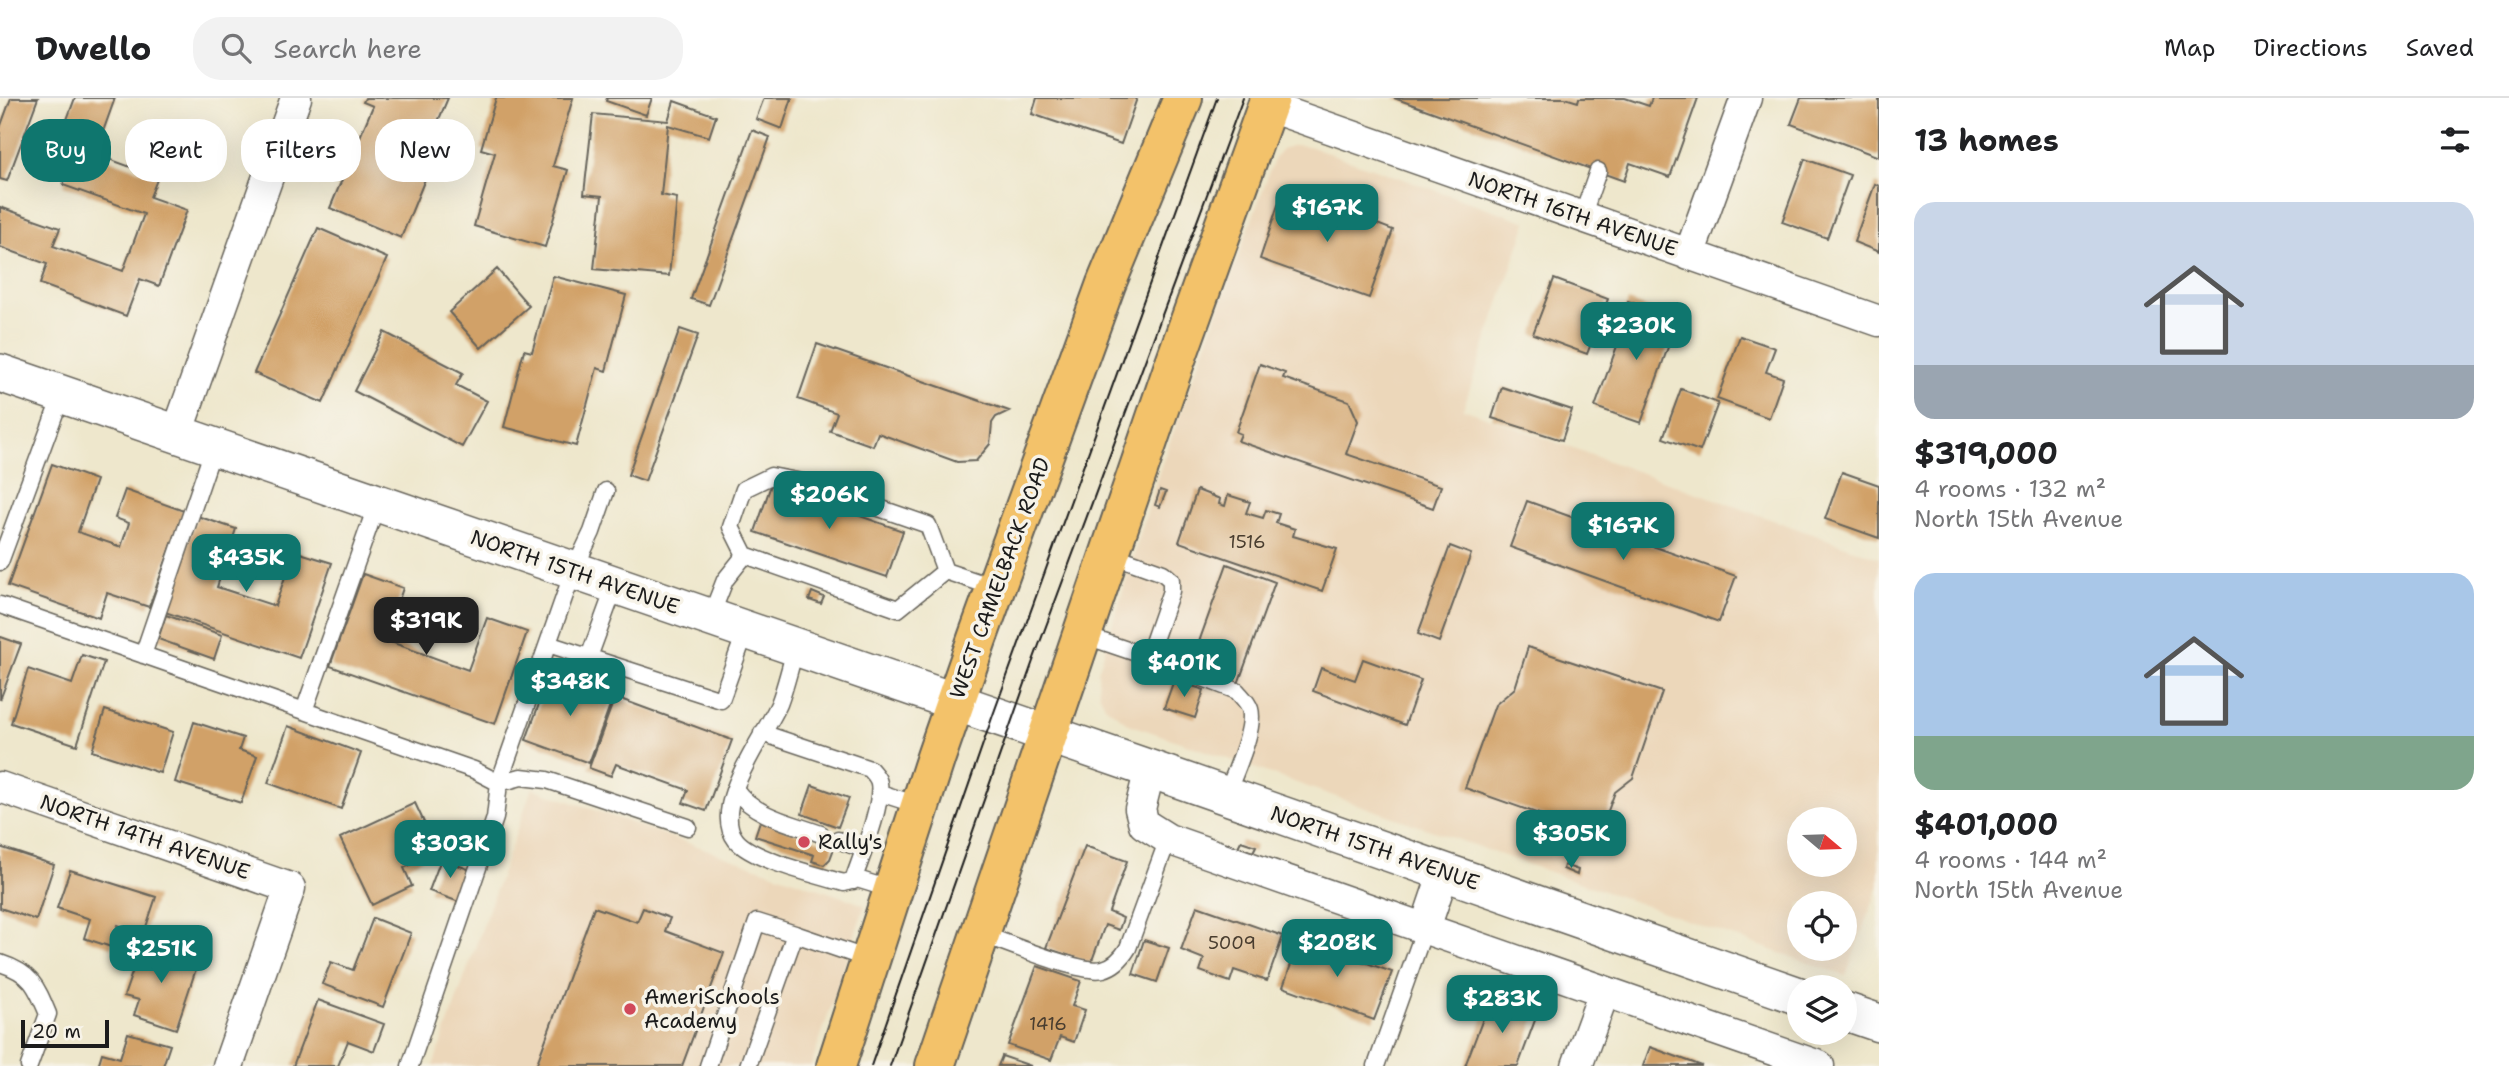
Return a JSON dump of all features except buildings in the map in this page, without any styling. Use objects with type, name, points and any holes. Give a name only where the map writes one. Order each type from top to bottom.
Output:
[{"type":"main road","name":"WEST CAMELBACK ROAD","points":[[836,1066],[955,702],[1106,284],[1183,98]]},
{"type":"main road","points":[[935,1066],[1174,365],[1268,102]]},
{"type":"street","points":[[177,433],[296,98]]},
{"type":"street","points":[[1689,255],[1746,98]]},
{"type":"street","name":"NORTH 16TH AVENUE","points":[[1268,102],[1582,217],[1879,321]]},
{"type":"street","name":"NORTH 15TH AVENUE","points":[[0,373],[1150,769],[1787,992]]},
{"type":"street","points":[[1150,769],[1140,809],[1144,824],[1168,839],[1604,992],[1773,1059],[1819,1066]]},
{"type":"street","name":"NORTH 14TH AVENUE","points":[[0,787],[290,888],[228,1066]]},
{"type":"street","points":[[1425,928],[1444,872]]},
{"type":"street","points":[[1577,1066],[1604,992]]},
{"type":"street","points":[[1857,1015],[1879,1023]]},
{"type":"lane","points":[[1582,217],[1598,171]]},
{"type":"lane","points":[[0,562],[62,394]]},
{"type":"lane","points":[[143,655],[214,447]]},
{"type":"lane","points":[[771,476],[807,483],[928,525],[945,571],[898,609],[745,555],[731,527],[744,489],[771,476]]},
{"type":"lane","points":[[410,1066],[495,818],[499,783],[573,572],[604,498]]},
{"type":"lane","points":[[304,710],[377,503]]},
{"type":"lane","points":[[1110,554],[1163,573],[1171,580],[1171,592],[1147,657]]},
{"type":"lane","points":[[710,618],[725,580],[745,555]]},
{"type":"lane","points":[[945,571],[996,589]]},
{"type":"lane","points":[[589,657],[615,586]]},
{"type":"lane","points":[[0,605],[474,770],[499,783],[521,776],[547,780],[688,827]]},
{"type":"lane","points":[[548,644],[721,700],[746,631]]},
{"type":"lane","points":[[1083,635],[1237,691],[1245,699],[1250,710],[1251,724],[1226,796]]},
{"type":"lane","points":[[796,648],[778,704],[735,789],[728,809],[729,825],[735,840],[750,852],[844,883],[857,879],[893,890]]},
{"type":"lane","points":[[762,733],[870,769],[878,779],[880,793],[853,881]]},
{"type":"lane","points":[[735,789],[758,811],[821,834]]},
{"type":"lane","points":[[880,793],[921,806]]},
{"type":"lane","points":[[981,934],[1089,971],[1110,967],[1120,960],[1128,948],[1168,839]]},
{"type":"lane","points":[[838,840],[863,849]]},
{"type":"lane","points":[[708,1066],[757,922],[871,960]]},
{"type":"lane","points":[[1376,1066],[1425,928]]},
{"type":"lane","points":[[748,1066],[794,934]]},
{"type":"lane","points":[[0,963],[19,969],[37,986],[48,1014],[30,1066]]},
{"type":"shaded area","points":[[1294,145],[1308,146],[1527,222],[1463,409],[1879,558],[1879,885],[1857,946],[1857,891],[1787,891],[1787,955],[1129,724],[1105,706],[1099,692],[1098,672],[1162,463],[1275,157],[1282,149]]},
{"type":"shaded area","points":[[532,788],[865,905],[811,1066],[433,1066]]},
{"type":"shaded area","points":[[1803,961],[1851,961],[1846,975]]},
{"type":"tram line","points":[[871,1066],[993,715],[1217,98]]},
{"type":"tram line","points":[[890,1066],[1033,661],[1243,98]]},
{"type":"place","name":"Rally's","points":[[804,842]]},
{"type":"place","name":"AmeriSchools Academy","points":[[630,1009]]}]
